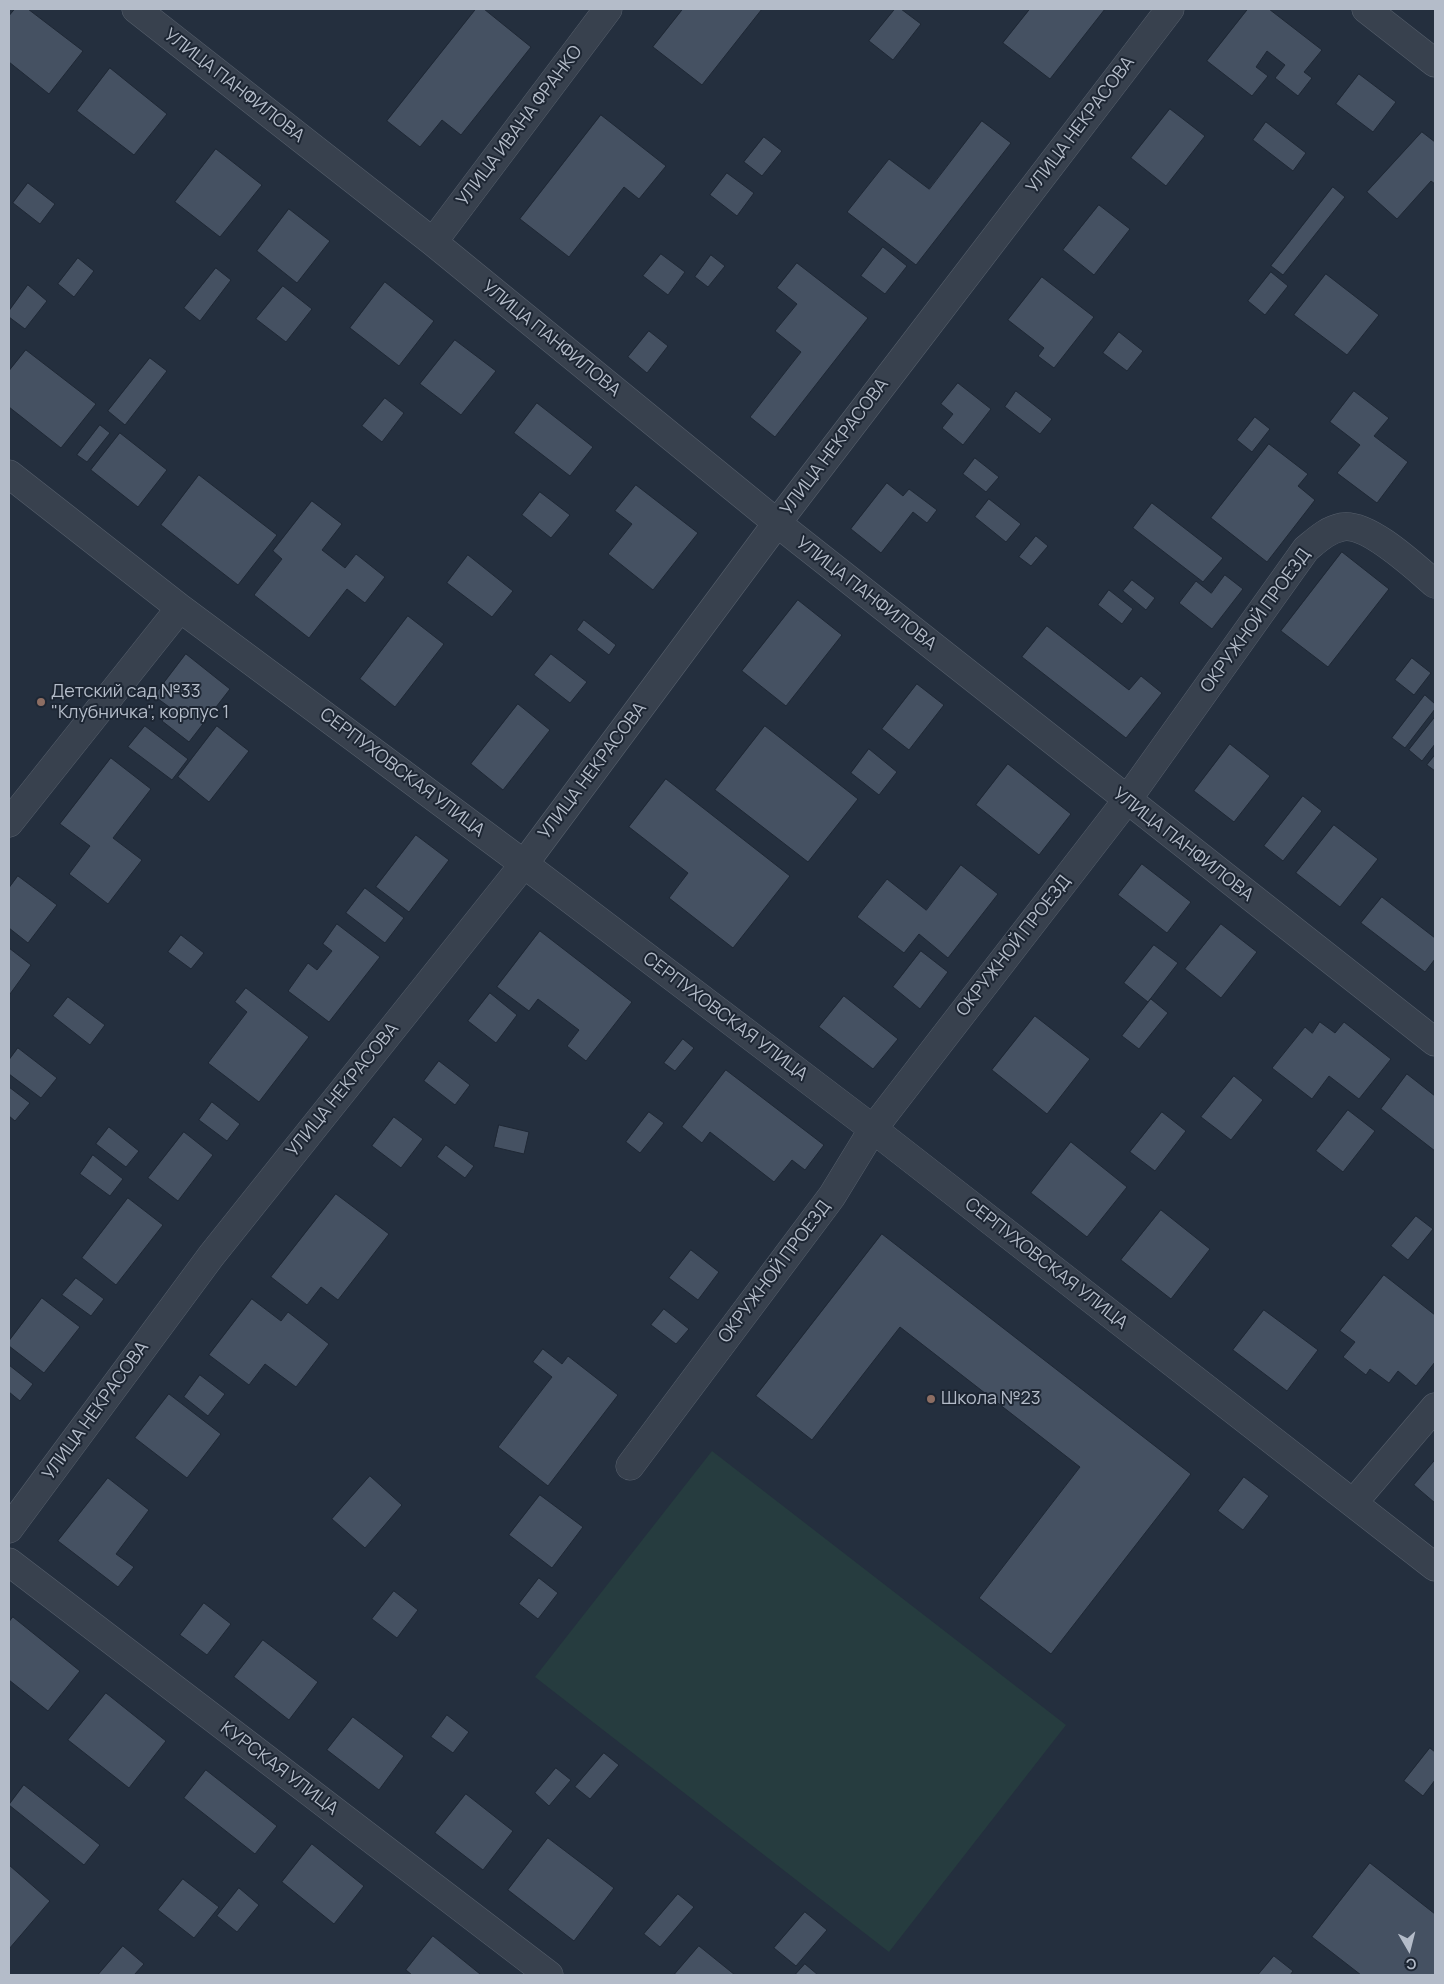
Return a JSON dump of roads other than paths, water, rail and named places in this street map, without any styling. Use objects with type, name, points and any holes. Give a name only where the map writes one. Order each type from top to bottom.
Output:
[{"type":"street","name":"УЛИЦА ПАНФИЛОВА","points":[[136,9],[433,242],[777,523],[1435,1042]]},
{"type":"street","name":"УЛИЦА ИВАНА ФРАНКО","points":[[433,242],[608,9]]},
{"type":"street","name":"УЛИЦА НЕКРАСОВА","points":[[9,1529],[211,1256],[524,864],[777,523],[1170,9]]},
{"type":"street","points":[[1366,9],[1435,63]]},
{"type":"street","name":"СЕРПУХОВСКАЯ УЛИЦА","points":[[9,474],[180,608],[524,864],[873,1129],[1435,1567]]},
{"type":"street","name":"ОКРУЖНОЙ ПРОЕЗД","points":[[630,1466],[832,1196],[873,1129],[1127,800],[1306,549],[1326,533],[1343,526],[1368,532],[1435,584]]},
{"type":"street","points":[[9,823],[180,608]]},
{"type":"street","points":[[1354,1502],[1435,1406]]},
{"type":"street","name":"КУРСКАЯ УЛИЦА","points":[[9,1562],[549,1975]]},
{"type":"place","name":"Детский сад №33 \"Клубничка\", корпус 1","points":[[41,702]]},
{"type":"place","name":"Школа №23","points":[[931,1399]]}]
